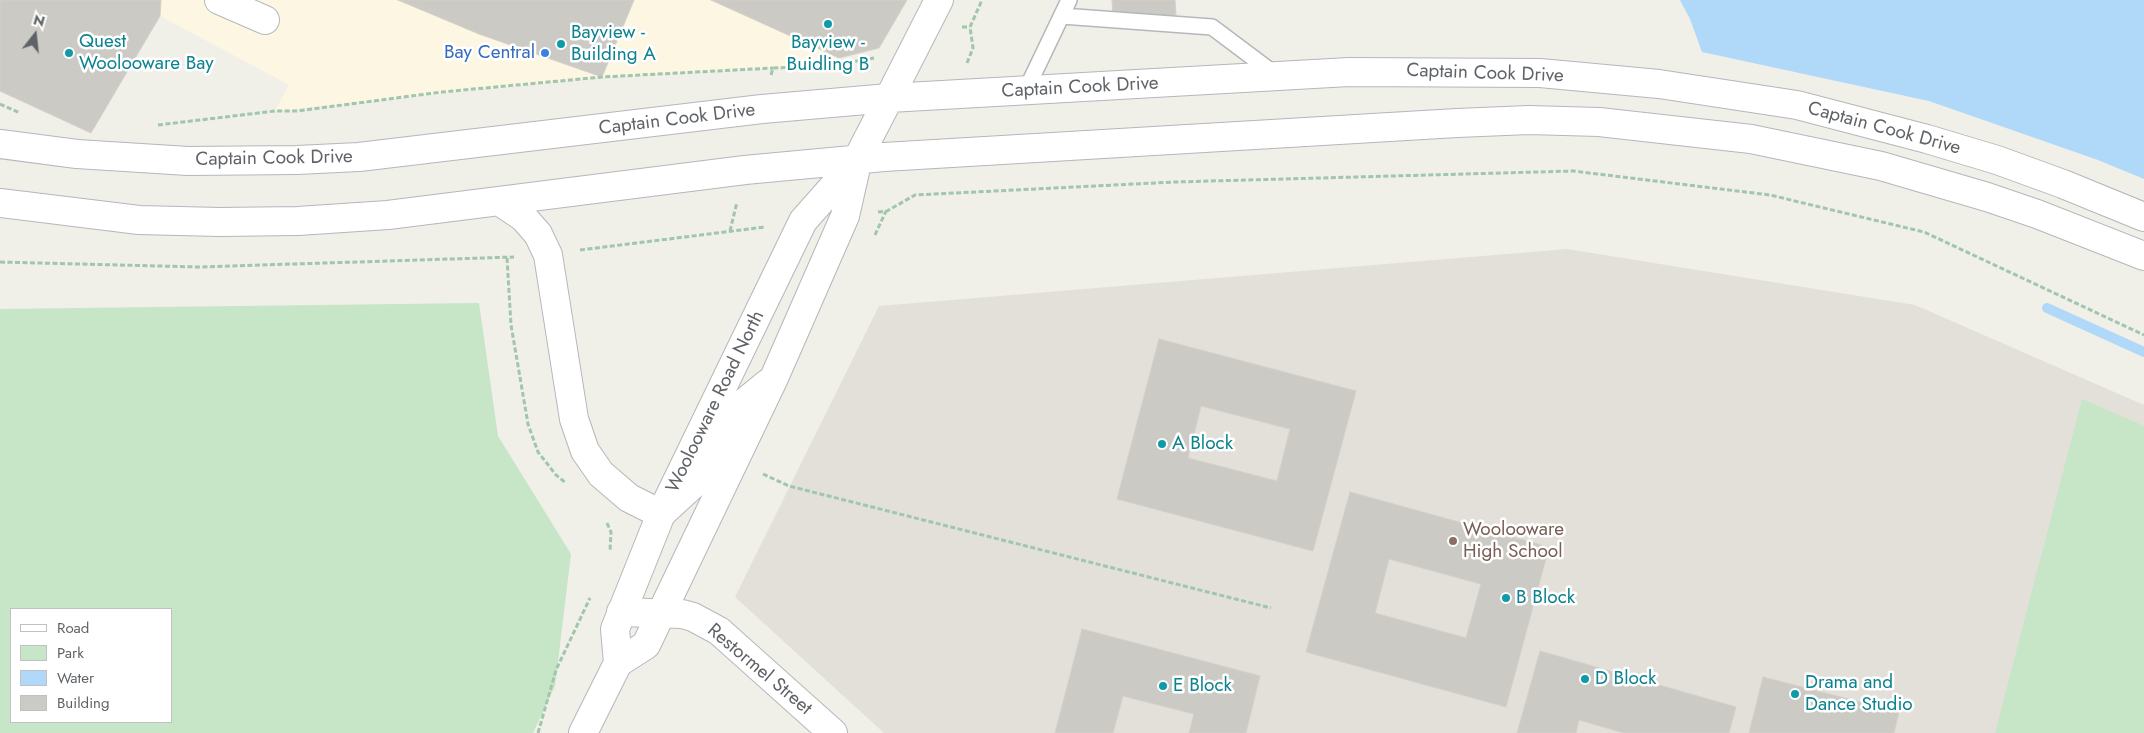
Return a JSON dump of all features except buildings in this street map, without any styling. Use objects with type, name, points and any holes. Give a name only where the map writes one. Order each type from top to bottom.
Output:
[{"type":"main road","points":[[219,0],[265,20]]},
{"type":"main road","name":"Woolooware Road North","points":[[857,160],[845,216],[774,378],[646,645],[618,662],[615,629],[661,514],[803,221],[857,160],[939,0]]},
{"type":"main road","name":"Captain Cook Drive","points":[[0,144],[77,154],[179,161],[297,160],[359,157],[762,109],[890,98],[953,96],[1276,75],[1385,72],[1540,73],[1659,84],[1796,105],[1927,139],[2063,184],[2144,217]]},
{"type":"main road","name":"Captain Cook Drive","points":[[0,203],[139,220],[298,221],[388,216],[745,170],[857,160],[1529,120],[1599,122],[1752,139],[1881,166],[1987,196],[2144,256]]},
{"type":"main road","points":[[499,201],[522,217],[538,234],[548,255],[574,419],[585,451],[601,474],[628,498],[661,514],[690,490],[698,480],[727,423],[740,406],[774,378]]},
{"type":"main road","name":"Restormel Street","points":[[622,612],[662,612],[693,617],[719,631],[833,733]]},
{"type":"main road","points":[[583,733],[618,662]]},
{"type":"lane","points":[[1026,90],[1068,0]]},
{"type":"lane","points":[[1062,16],[1212,26],[1276,75]]},
{"type":"path","points":[[149,126],[275,111],[297,111],[442,92],[602,77],[773,68]]},
{"type":"path","points":[[0,104],[23,114]]},
{"type":"path","points":[[887,210],[916,194],[1185,182],[1573,171],[1770,195],[1924,232],[2144,335]]},
{"type":"path","points":[[0,262],[199,267],[507,258],[548,255],[761,227]]},
{"type":"path","points":[[507,258],[511,325],[528,424],[538,452],[556,475],[570,486]]},
{"type":"path","points":[[763,474],[788,486],[1271,608]]},
{"type":"path","points":[[603,514],[611,532],[608,559]]},
{"type":"path","points":[[538,733],[556,670],[592,592]]},
{"type":"shaded area","name":"Bay Central","points":[[161,0],[907,0],[879,48],[839,58],[773,68],[602,77],[275,111],[289,85],[160,16]]},
{"type":"shaded area","name":"Woolooware High School","points":[[1567,249],[1915,305],[2144,405],[2144,733],[884,733],[735,597],[879,306]]},
{"type":"green space","points":[[479,303],[498,436],[571,554],[555,686],[533,733],[0,733],[0,309]]},
{"type":"green space","points":[[2082,399],[2144,426],[2144,733],[1995,733]]},
{"type":"water","points":[[1680,0],[2144,0],[2144,179],[2098,160],[1929,101],[1702,52],[1690,19]]},
{"type":"waterway","points":[[2047,308],[2144,352]]},
{"type":"place","name":"Bayview - Buidling B","points":[[828,24]]},
{"type":"place","name":"Bayview - Building A","points":[[561,44]]},
{"type":"place","name":"Quest Woolooware Bay","points":[[69,53]]},
{"type":"place","name":"Bay Central","points":[[545,53]]},
{"type":"place","name":"A Block","points":[[1162,444]]},
{"type":"place","name":"Woolooware High School","points":[[1453,541]]},
{"type":"place","name":"B Block","points":[[1506,598]]},
{"type":"place","name":"D Block","points":[[1585,679]]},
{"type":"place","name":"E Block","points":[[1163,686]]},
{"type":"place","name":"Drama and Dance Studio","points":[[1795,694]]}]
